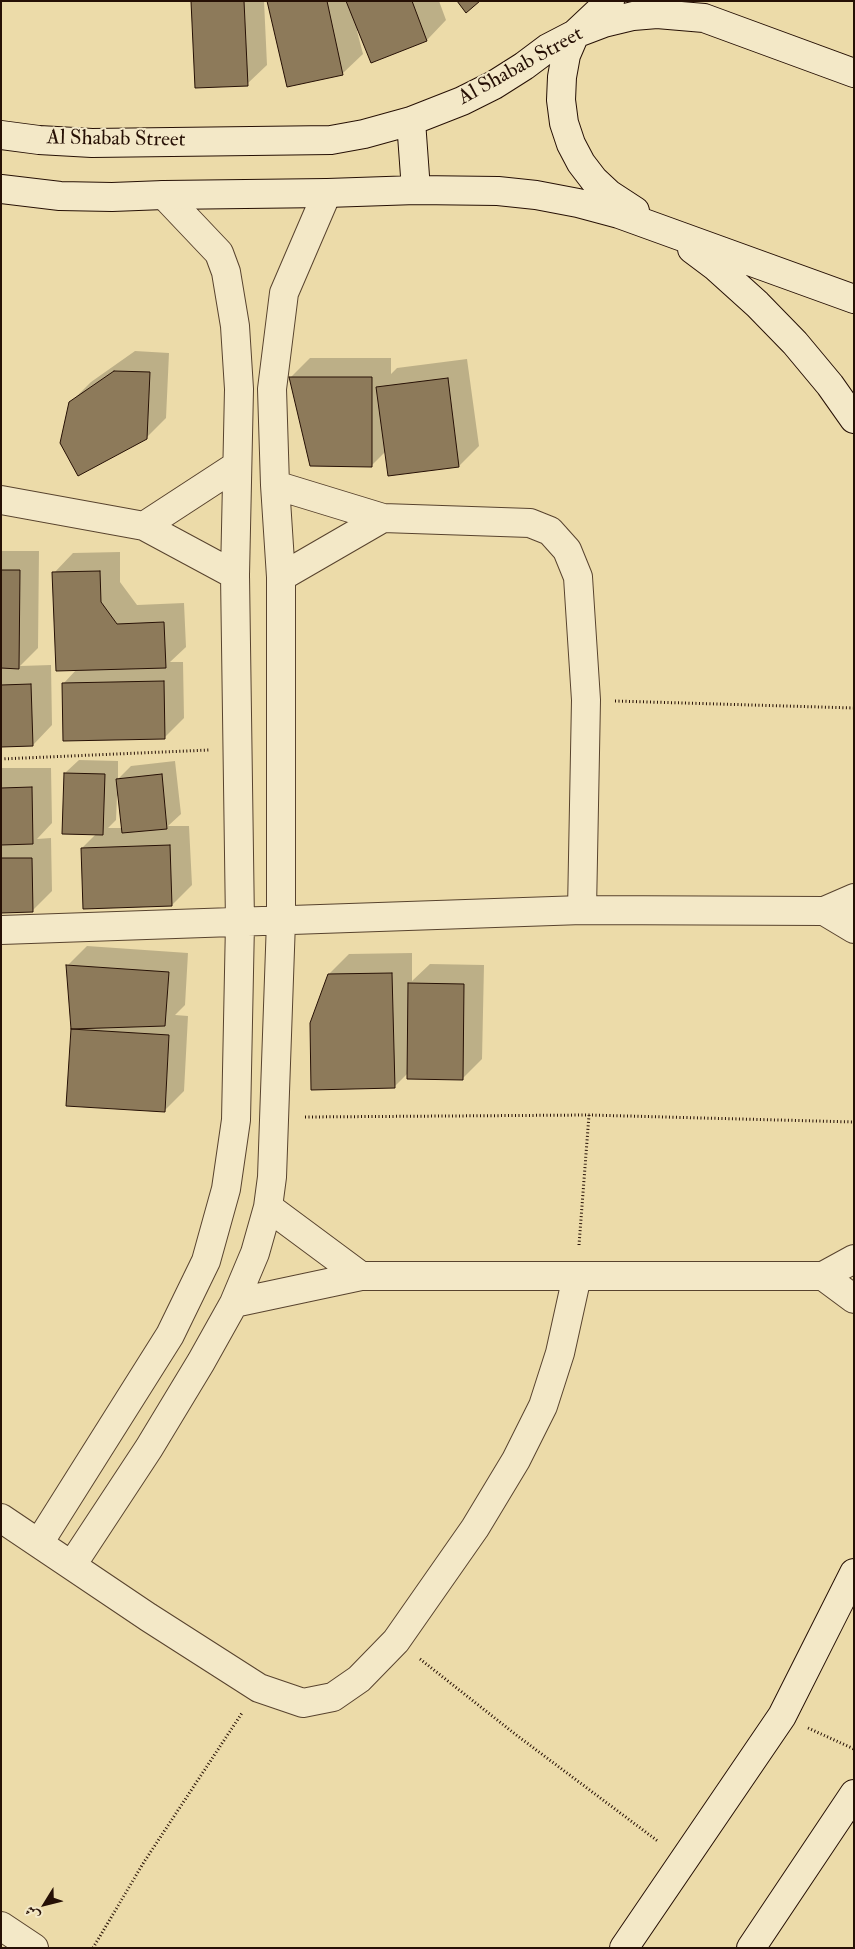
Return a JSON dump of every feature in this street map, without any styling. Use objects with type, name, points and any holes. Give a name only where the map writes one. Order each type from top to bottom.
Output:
[{"type":"street","points":[[610,1],[575,34],[566,55],[562,77],[561,100],[564,123],[571,144],[581,163],[594,180],[609,194],[673,234],[716,267],[757,304],[830,385],[854,419]]},
{"type":"street","name":"Al Shabab Street","points":[[1,135],[39,140],[92,143],[330,140],[364,134],[411,121],[462,101],[494,85],[548,48],[575,34],[604,23],[633,16],[656,14],[704,18],[854,73]]},
{"type":"street","points":[[411,121],[416,190]]},
{"type":"street","points":[[1,189],[112,198],[164,195],[327,194],[416,190],[498,191],[536,195],[578,203],[619,214],[842,295],[854,315]]},
{"type":"street","points":[[72,1565],[149,1448],[202,1362],[234,1303],[255,1253],[268,1207],[272,1177],[281,922],[281,577],[275,485],[272,388],[284,292],[327,194]]},
{"type":"street","points":[[39,1543],[170,1335],[206,1261],[226,1188],[236,1120],[240,923],[235,575],[239,389],[235,326],[226,272],[219,253],[164,195]]},
{"type":"street","points":[[239,389],[272,388]]},
{"type":"street","points":[[144,526],[236,466]]},
{"type":"street","points":[[275,485],[382,518],[530,523],[550,530],[567,550],[578,577],[586,700],[582,910]]},
{"type":"street","points":[[1,500],[144,526],[235,575]]},
{"type":"street","points":[[281,577],[382,518]]},
{"type":"street","points":[[1,930],[281,922],[582,910],[824,911],[854,898]]},
{"type":"street","points":[[824,911],[854,929]]},
{"type":"street","points":[[268,1207],[362,1276]]},
{"type":"street","points":[[234,1303],[362,1276],[823,1276],[854,1259]]},
{"type":"street","points":[[1,1518],[148,1617],[259,1688],[303,1703],[333,1697],[359,1679],[396,1641],[475,1528],[516,1460],[543,1406],[560,1353],[577,1276]]},
{"type":"street","points":[[823,1276],[854,1298]]},
{"type":"street","points":[[623,1945],[684,1860],[782,1716],[854,1573]]},
{"type":"street","points":[[751,1948],[854,1794]]},
{"type":"street","points":[[1,1926],[34,1948]]},
{"type":"path","points":[[586,700],[854,708]]},
{"type":"path","points":[[1,759],[237,749]]},
{"type":"path","points":[[274,1118],[589,1115],[854,1122]]},
{"type":"path","points":[[577,1276],[589,1115]]},
{"type":"path","points":[[396,1641],[515,1734],[684,1860]]},
{"type":"path","points":[[93,1948],[144,1862],[259,1688]]},
{"type":"path","points":[[782,1716],[854,1749]]},
{"type":"building","points":[[191,1],[244,1],[248,86],[195,88]]},
{"type":"building","points":[[267,1],[327,1],[343,75],[287,87]]},
{"type":"building","points":[[346,1],[412,1],[427,41],[371,63]]},
{"type":"building","points":[[457,1],[480,1],[466,13]]},
{"type":"building","points":[[114,371],[150,372],[147,439],[78,476],[60,443],[69,402]]},
{"type":"building","points":[[289,377],[372,377],[372,467],[310,466]]},
{"type":"building","points":[[448,378],[459,467],[388,476],[376,387]]},
{"type":"building","points":[[1,570],[20,570],[19,669],[1,668]]},
{"type":"building","points":[[100,571],[101,602],[117,624],[164,622],[166,668],[56,671],[52,572]]},
{"type":"building","points":[[164,681],[165,739],[63,741],[62,683]]},
{"type":"building","points":[[31,684],[33,746],[1,747],[1,685]]},
{"type":"building","points":[[64,773],[105,774],[103,835],[62,834]]},
{"type":"building","points":[[162,774],[167,829],[122,833],[116,779]]},
{"type":"building","points":[[32,787],[33,844],[1,845],[1,788]]},
{"type":"building","points":[[170,845],[172,906],[83,909],[81,848]]},
{"type":"building","points":[[1,858],[32,858],[33,912],[1,913]]},
{"type":"building","points":[[66,965],[169,972],[165,1026],[71,1029]]},
{"type":"building","points":[[392,973],[395,1088],[311,1090],[310,1023],[328,974]]},
{"type":"building","points":[[408,983],[464,984],[463,1080],[407,1079]]},
{"type":"building","points":[[71,1029],[169,1035],[165,1112],[66,1106]]}]
